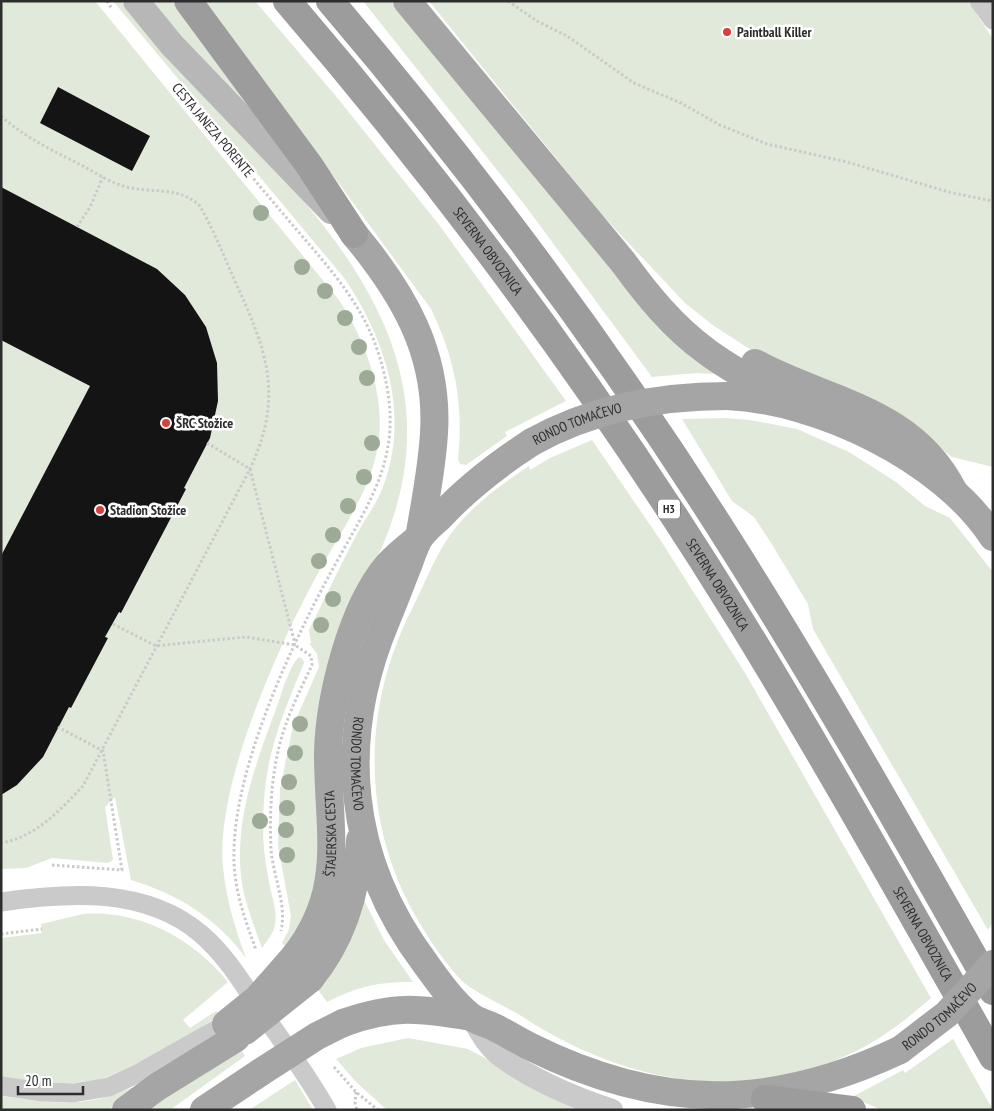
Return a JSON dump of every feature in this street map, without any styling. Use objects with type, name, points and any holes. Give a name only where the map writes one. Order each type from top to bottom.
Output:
[{"type":"highway","points":[[188,1],[309,165],[354,234]]},
{"type":"highway","name":"SEVERNA OBVOZNICA","points":[[287,1],[473,229],[581,378],[649,478],[739,618],[829,767],[993,1057]]},
{"type":"highway","name":"H3","points":[[330,1],[376,55],[498,210],[612,364],[692,484],[794,648],[993,991]]},
{"type":"highway","points":[[765,1099],[852,1110]]},
{"type":"main road","points":[[407,1],[624,262],[646,294],[682,332],[706,352],[801,408]]},
{"type":"main road","name":"CESTA JANEZA PORENTE","points":[[126,8],[186,59],[354,234]]},
{"type":"main road","points":[[354,234],[374,258],[401,299],[421,337],[431,374],[434,432],[420,538]]},
{"type":"main road","points":[[624,262],[663,298],[730,349],[766,369],[863,408],[900,430],[934,461],[953,490],[972,497],[993,500]]},
{"type":"main road","name":"RONDO TOMAČEVO","points":[[993,537],[971,508],[953,490],[890,448],[856,430],[801,408],[774,401],[727,396],[674,398],[630,405],[586,417],[532,442],[472,486],[420,538],[377,641],[364,682],[355,736],[354,766],[360,826],[370,864],[409,943],[437,981],[470,1017],[493,1026],[566,1065],[628,1088],[666,1097],[707,1102],[765,1099],[801,1092],[840,1080],[900,1050],[947,1014],[993,964]]},
{"type":"main road","name":"ŠTAJERSKA CESTA","points":[[231,1031],[257,999],[285,948],[314,927],[327,896],[332,848],[328,753],[332,708],[347,646],[365,604],[387,565],[420,538]]},
{"type":"main road","name":"ŠTAJERSKA CESTA","points":[[126,1110],[231,1031],[310,979],[332,949],[347,912],[356,875],[360,826]]},
{"type":"main road","points":[[204,1110],[317,1036],[343,1024],[382,1011],[399,1010],[436,1011],[470,1017]]},
{"type":"street","points":[[979,1],[993,20]]},
{"type":"street","points":[[1,902],[58,894],[94,895],[156,908],[187,923],[213,946],[230,965],[327,1110]]},
{"type":"street","points":[[470,1017],[483,1038],[497,1053],[521,1069],[562,1091],[612,1110]]},
{"type":"street","points":[[1,1086],[42,1092],[65,1092],[109,1087],[231,1031]]},
{"type":"path","points":[[106,1],[126,8]]},
{"type":"path","points":[[508,1],[537,21],[567,36],[634,83],[681,103],[720,125],[767,144],[847,162],[949,192],[993,200]]},
{"type":"path","name":"CESTA JANEZA PORENTE","points":[[178,88],[321,258],[352,299],[375,345],[386,383],[390,433],[386,460],[374,496],[335,564],[295,645],[255,747],[240,798],[235,824],[234,864],[236,884],[244,916],[256,950]]},
{"type":"path","points":[[1,116],[23,133],[121,186],[190,196],[205,214],[253,322],[268,366],[269,384],[267,421],[259,450],[83,786],[46,823],[12,841],[1,843]]},
{"type":"path","points":[[77,227],[90,207],[103,177]]},
{"type":"path","points":[[207,443],[250,469],[295,645]]},
{"type":"path","points":[[113,624],[156,646],[246,637],[295,645],[310,656],[312,665],[285,726],[275,773],[271,808],[271,850],[284,916],[281,931],[285,948]]},
{"type":"path","points":[[58,727],[103,751]]},
{"type":"path","points":[[52,865],[122,870],[103,751]]},
{"type":"path","points":[[1,934],[42,929]]},
{"type":"path","points":[[334,1067],[356,1092],[378,1110]]},
{"type":"path","points":[[356,1092],[355,1102],[357,1110]]},
{"type":"shaded area","name":"ŠRC Stožice","points":[[1,1],[95,1],[339,300],[358,333],[372,370],[379,408],[380,427],[374,463],[361,497],[301,605],[268,678],[252,718],[229,797],[223,834],[223,867],[226,891],[246,958],[222,931],[195,909],[164,892],[131,880],[115,797],[105,807],[113,860],[108,863],[52,858],[26,868],[1,869]]},
{"type":"shaded area","points":[[113,1],[121,1],[289,183],[335,241],[372,300],[398,363],[407,430],[397,503],[365,582],[320,862],[306,914],[286,947],[282,943],[289,929],[291,916],[278,845],[280,789],[293,726],[319,667],[317,654],[309,643],[311,643],[309,630],[384,484],[391,457],[394,404],[382,352],[372,326],[345,279]]},
{"type":"shaded area","points":[[152,1],[172,1],[250,108],[211,71]]},
{"type":"shaded area","points":[[205,1],[255,1],[335,95],[440,226],[566,401],[505,432],[507,436],[466,465],[460,464],[458,459],[460,420],[456,382],[446,346],[431,309]]},
{"type":"shaded area","points":[[363,1],[391,1],[620,280],[713,370],[714,374],[697,373],[652,377],[524,204]]},
{"type":"shaded area","points":[[429,1],[968,1],[993,39],[993,467],[952,457],[912,427],[770,362],[714,326],[685,303],[602,215]]},
{"type":"shaded area","points":[[725,418],[750,420],[797,429],[849,452],[896,482],[925,506],[950,518],[993,572],[993,922],[988,930],[813,629],[808,604],[754,517],[732,501],[682,419]]},
{"type":"shaded area","points":[[592,440],[661,541],[745,673],[931,998],[875,1041],[854,1052],[812,1069],[769,1079],[727,1082],[684,1080],[642,1071],[601,1058],[561,1039],[482,995],[461,980],[449,967],[419,922],[400,885],[386,846],[378,807],[375,767],[377,726],[383,686],[395,647],[434,562],[458,525],[476,506],[497,489],[529,466],[530,470],[550,458]]},
{"type":"shaded area","points":[[299,657],[303,659],[304,663],[278,730],[266,782],[263,820],[264,848],[276,919],[273,931],[262,948],[245,898],[241,874],[242,826],[252,778],[260,754],[289,674]]},
{"type":"shaded area","points":[[362,896],[384,940],[413,982],[369,986],[349,992],[327,1002],[316,987]]},
{"type":"shaded area","points":[[83,914],[104,914],[144,922],[181,940],[198,952],[228,982],[183,1020],[190,1028],[216,1011],[219,1015],[175,1046],[103,1079],[58,1085],[1,1078],[1,938],[42,933],[41,924]]},
{"type":"shaded area","points":[[408,1038],[468,1049],[559,1097],[593,1110],[387,1110],[357,1083],[336,1059],[361,1048]]},
{"type":"shaded area","points":[[953,1039],[993,1110],[882,1110],[853,1098],[903,1070],[905,1073]]},
{"type":"shaded area","points":[[237,1043],[245,1056],[170,1110],[146,1110]]},
{"type":"shaded area","points":[[295,1080],[313,1110],[249,1110]]},
{"type":"shaded area","points":[[135,1087],[109,1110],[1,1110],[1,1096],[38,1101],[74,1102],[103,1098]]},
{"type":"building","points":[[58,87],[150,136],[132,171],[40,123]]},
{"type":"building","name":"Stadion Stožice","points":[[1,187],[157,269],[185,295],[206,327],[217,363],[218,401],[210,438],[184,488],[186,489],[121,613],[119,612],[105,637],[108,638],[71,708],[69,707],[43,757],[17,785],[1,795],[1,556],[90,386],[1,340]]},
{"type":"place","name":"Paintball Killer","points":[[727,32]]},
{"type":"place","name":"ŠRC Stožice","points":[[166,423]]},
{"type":"place","name":"Stadion Stožice","points":[[100,510]]}]
